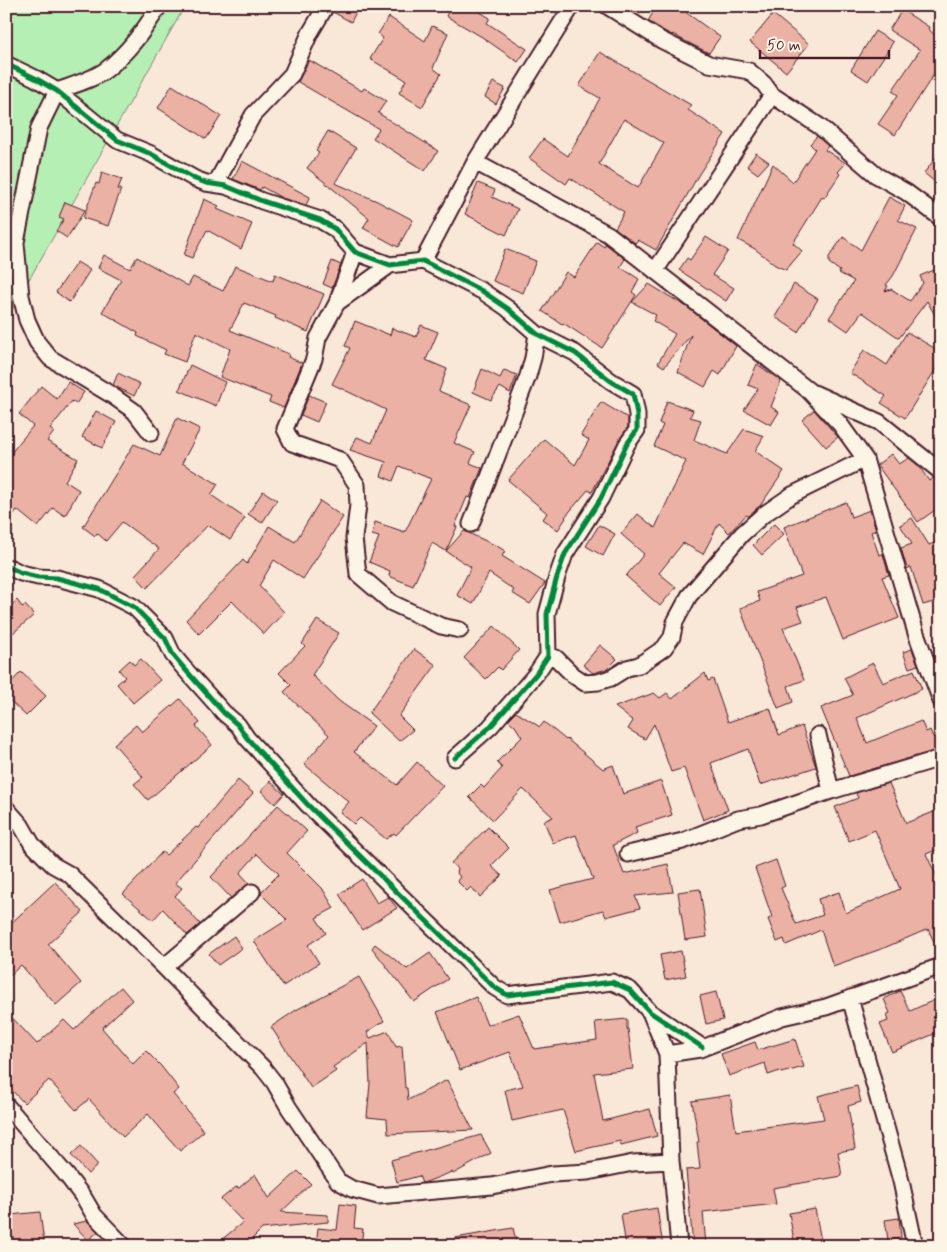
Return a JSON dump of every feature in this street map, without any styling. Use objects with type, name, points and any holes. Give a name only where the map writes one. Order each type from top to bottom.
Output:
[{"type":"street","points":[[6,263],[16,242],[39,128],[57,92],[93,77],[106,69],[148,25],[159,6]]},
{"type":"street","points":[[216,183],[253,115],[292,74],[310,32],[326,6]]},
{"type":"street","points":[[423,261],[475,162],[572,6]]},
{"type":"street","points":[[607,6],[661,40],[709,64],[749,71],[764,84],[772,95],[819,126],[876,175],[906,192],[941,218]]},
{"type":"street","points":[[6,64],[35,78],[57,92],[117,140],[151,154],[195,179],[206,183],[216,183],[320,220],[334,229],[355,252],[390,265],[423,261],[482,291],[537,334],[576,353],[611,381],[633,394],[637,414],[636,430],[627,444],[601,498],[565,554],[547,614],[548,656],[536,674],[490,728],[455,758]]},
{"type":"street","points":[[655,271],[772,95]]},
{"type":"street","points":[[475,162],[608,234],[808,390],[840,424],[864,459],[916,632],[938,682],[941,700]]},
{"type":"street","points":[[16,242],[20,296],[27,320],[37,342],[50,358],[110,394],[134,412],[151,433]]},
{"type":"street","points":[[355,252],[337,303],[318,338],[314,359],[285,429],[292,443],[340,460],[357,485],[358,505],[354,538],[358,574],[392,603],[440,626],[460,630]]},
{"type":"street","points":[[337,303],[390,265]]},
{"type":"street","points":[[471,524],[528,376],[537,334]]},
{"type":"street","points":[[808,390],[879,422],[941,472]]},
{"type":"street","points":[[548,656],[556,658],[574,675],[585,682],[598,682],[611,678],[627,668],[639,665],[664,648],[672,637],[675,622],[689,596],[749,527],[792,494],[864,459]]},
{"type":"street","points":[[6,567],[20,573],[56,578],[99,588],[134,608],[165,638],[173,655],[183,667],[308,804],[494,987],[507,995],[612,982],[630,990],[650,1012],[702,1047]]},
{"type":"street","points":[[818,736],[831,791]]},
{"type":"street","points":[[628,854],[682,840],[738,819],[761,815],[831,791],[941,758]]},
{"type":"street","points":[[6,808],[21,825],[32,844],[53,865],[69,874],[263,1068],[274,1082],[288,1108],[311,1139],[327,1166],[338,1181],[352,1190],[378,1196],[492,1186],[552,1174],[588,1172],[633,1163],[670,1161]]},
{"type":"street","points":[[164,967],[252,892]]},
{"type":"street","points":[[667,1054],[702,1047],[782,1017],[826,1007],[941,966]]},
{"type":"street","points":[[850,998],[901,1181],[915,1246]]},
{"type":"street","points":[[650,1012],[667,1054],[670,1161],[680,1246]]},
{"type":"street","points":[[6,1105],[68,1176],[94,1215],[124,1246]]},
{"type":"green space","points":[[6,6],[185,6],[6,320]]},
{"type":"building","points":[[335,6],[359,6],[351,22],[333,12]]},
{"type":"building","points":[[451,6],[470,6],[490,18],[487,23],[527,49],[518,62],[482,37],[446,16]]},
{"type":"building","points":[[657,6],[677,6],[720,37],[709,53],[672,35],[648,21]]},
{"type":"building","points":[[902,10],[929,27],[928,29],[941,40],[941,63],[895,135],[878,124],[898,95],[892,91],[920,50],[889,30]]},
{"type":"building","points":[[773,14],[809,44],[786,72],[750,42]]},
{"type":"building","points":[[389,17],[425,41],[432,26],[448,33],[433,68],[441,74],[422,107],[399,93],[406,80],[370,59],[383,38],[378,34]]},
{"type":"building","points":[[875,31],[893,42],[868,81],[851,70]]},
{"type":"building","points":[[600,52],[691,105],[688,110],[725,134],[699,174],[656,250],[638,240],[635,243],[615,228],[624,212],[570,178],[566,184],[529,158],[543,139],[568,156],[600,98],[579,86]],"holes":[[[624,119],[664,143],[638,188],[599,164]]]},
{"type":"building","points":[[309,60],[362,91],[364,88],[386,101],[378,113],[438,151],[425,171],[373,138],[379,129],[298,82]]},
{"type":"building","points":[[493,82],[505,88],[496,104],[485,97]]},
{"type":"building","points":[[172,85],[221,116],[206,139],[158,108]]},
{"type":"building","points":[[328,131],[356,148],[335,183],[377,201],[413,220],[398,247],[363,228],[369,218],[307,168],[319,153],[316,151]]},
{"type":"building","points":[[817,136],[828,146],[825,150],[846,163],[838,172],[840,174],[824,198],[822,197],[793,243],[802,251],[786,270],[775,265],[755,249],[738,240],[773,164],[793,182],[815,149],[810,144]]},
{"type":"building","points":[[941,151],[941,187],[924,173]]},
{"type":"building","points":[[756,153],[769,162],[758,174],[747,166]]},
{"type":"building","points":[[242,161],[310,197],[306,205],[282,198],[262,187],[260,190],[233,179]]},
{"type":"building","points":[[102,172],[122,179],[118,189],[121,189],[108,226],[83,218],[96,183],[99,184]]},
{"type":"building","points":[[478,183],[495,190],[492,197],[518,209],[506,235],[465,214]]},
{"type":"building","points":[[889,197],[905,206],[898,220],[917,229],[893,276],[886,285],[888,286],[885,291],[891,289],[910,301],[923,283],[920,276],[934,270],[941,287],[941,326],[927,301],[899,338],[862,312],[848,331],[829,318],[854,281],[839,273],[840,271],[829,263],[829,257],[843,237],[861,250]]},
{"type":"building","points":[[204,199],[219,206],[217,209],[252,224],[241,249],[207,230],[192,258],[184,255]]},
{"type":"building","points":[[65,202],[85,210],[67,238],[56,231],[64,219],[59,217]]},
{"type":"building","points":[[706,237],[728,251],[712,275],[734,288],[726,301],[679,270],[687,258],[690,260]]},
{"type":"building","points":[[597,242],[604,247],[606,244],[625,259],[620,267],[639,279],[632,292],[636,295],[602,348],[542,311],[566,272],[574,277]]},
{"type":"building","points":[[505,249],[536,261],[523,293],[493,281]]},
{"type":"building","points":[[104,255],[130,269],[137,257],[188,286],[193,277],[223,291],[235,266],[273,281],[275,274],[324,294],[308,332],[244,303],[230,330],[289,354],[288,357],[302,363],[284,408],[269,402],[271,397],[220,377],[230,349],[196,332],[185,362],[164,354],[166,350],[137,336],[138,333],[102,312],[121,280],[98,268]]},
{"type":"building","points":[[332,261],[341,265],[332,288],[323,284]]},
{"type":"building","points":[[77,262],[90,270],[69,302],[56,292]]},
{"type":"building","points":[[649,284],[687,307],[736,346],[720,375],[714,371],[705,387],[678,372],[691,335],[664,367],[658,363],[675,334],[653,321],[656,315],[632,302]]},
{"type":"building","points":[[794,284],[818,299],[798,332],[775,317]]},
{"type":"building","points":[[355,321],[390,335],[392,328],[416,337],[421,325],[438,332],[426,360],[447,369],[439,391],[471,405],[454,443],[475,452],[470,463],[482,468],[470,498],[467,497],[455,526],[457,527],[446,551],[432,543],[413,586],[389,576],[390,571],[369,562],[379,537],[372,535],[375,522],[405,532],[431,479],[399,466],[393,481],[381,476],[386,462],[350,450],[357,437],[372,443],[386,410],[332,384],[350,348],[345,346]]},
{"type":"building","points":[[907,332],[941,352],[941,361],[905,418],[881,403],[886,396],[850,373],[864,350],[887,365]]},
{"type":"building","points":[[757,364],[781,381],[771,407],[779,412],[771,425],[744,410],[758,389],[748,385]]},
{"type":"building","points":[[190,365],[225,382],[216,406],[179,390]]},
{"type":"building","points":[[482,369],[500,378],[504,370],[517,375],[510,393],[500,387],[491,400],[473,392]]},
{"type":"building","points":[[118,373],[140,384],[134,396],[113,385]]},
{"type":"building","points":[[68,382],[84,392],[76,404],[72,401],[50,429],[54,432],[47,441],[78,459],[65,481],[79,490],[65,516],[53,508],[38,527],[17,510],[6,524],[6,459],[33,426],[19,414],[41,386],[57,399]]},
{"type":"building","points":[[309,395],[326,402],[317,422],[301,415]]},
{"type":"building","points":[[667,401],[693,410],[690,417],[701,420],[694,440],[727,454],[744,429],[764,436],[755,451],[784,471],[760,506],[748,516],[746,515],[729,533],[719,523],[703,554],[683,543],[659,573],[676,587],[660,606],[626,576],[644,554],[621,534],[638,514],[655,528],[686,461],[654,446],[663,425],[659,423]]},
{"type":"building","points":[[601,402],[628,418],[628,427],[619,440],[592,492],[588,490],[565,517],[558,530],[543,519],[547,513],[508,480],[544,439],[575,465],[589,440],[581,435]]},
{"type":"building","points":[[814,410],[838,437],[826,447],[802,420]]},
{"type":"building","points":[[96,411],[116,422],[102,448],[82,437]]},
{"type":"building","points":[[177,418],[200,429],[182,463],[218,484],[211,495],[245,518],[230,540],[208,525],[147,588],[135,575],[159,549],[122,522],[106,541],[97,533],[95,536],[83,527],[134,444],[160,456]]},
{"type":"building","points":[[891,454],[899,464],[909,458],[919,466],[929,481],[933,478],[941,481],[941,506],[918,522],[877,465]]},
{"type":"building","points":[[263,491],[277,500],[262,523],[248,514]]},
{"type":"building","points":[[320,501],[343,517],[303,579],[274,560],[259,586],[284,612],[264,634],[232,601],[199,634],[186,620],[243,560],[247,564],[269,526],[295,542]]},
{"type":"building","points":[[846,502],[851,517],[870,510],[876,530],[871,532],[879,555],[883,554],[889,575],[882,577],[899,618],[843,640],[826,597],[797,607],[803,621],[783,628],[804,680],[788,686],[793,702],[778,708],[740,608],[760,601],[757,592],[802,576],[784,527]]},
{"type":"building","points":[[912,518],[929,545],[941,540],[941,600],[923,605],[911,567],[907,569],[901,548],[912,544],[900,525]]},
{"type":"building","points":[[774,524],[784,534],[762,555],[753,545]]},
{"type":"building","points":[[599,525],[615,534],[603,556],[586,546]]},
{"type":"building","points":[[464,531],[505,551],[502,556],[545,583],[530,604],[512,593],[514,590],[489,573],[473,604],[457,595],[471,567],[446,551]]},
{"type":"building","points":[[17,600],[22,607],[25,605],[34,615],[6,639],[6,610]]},
{"type":"building","points":[[317,620],[339,633],[312,675],[339,701],[374,726],[354,752],[397,785],[417,762],[443,786],[396,835],[394,833],[386,839],[360,818],[354,824],[340,812],[349,802],[304,764],[329,735],[284,692],[291,685],[279,673],[305,646],[302,644]]},
{"type":"building","points":[[494,626],[519,650],[501,670],[498,667],[486,679],[464,658]]},
{"type":"building","points":[[600,645],[617,659],[607,669],[593,673],[583,665]]},
{"type":"building","points":[[414,649],[436,665],[399,716],[413,730],[399,741],[369,713]]},
{"type":"building","points":[[912,649],[918,665],[909,668],[903,652]]},
{"type":"building","points":[[141,659],[160,680],[133,703],[117,684],[125,677],[119,670],[130,660],[134,665]]},
{"type":"building","points":[[873,663],[883,683],[914,670],[922,689],[857,718],[867,743],[921,721],[926,732],[930,730],[933,737],[938,735],[941,749],[849,776],[821,708],[853,695],[844,678]]},
{"type":"building","points":[[21,672],[46,696],[26,716],[6,697],[6,688]]},
{"type":"building","points":[[705,673],[708,681],[713,679],[728,722],[770,708],[779,735],[802,726],[816,767],[760,785],[748,749],[711,763],[728,810],[703,820],[684,768],[671,772],[654,724],[645,739],[628,729],[633,721],[615,707],[654,693],[660,698],[667,693],[672,699]]},
{"type":"building","points":[[180,699],[200,723],[196,726],[212,745],[148,800],[134,784],[143,777],[114,744],[136,725],[142,732]]},
{"type":"building","points":[[516,712],[540,727],[544,722],[603,769],[613,765],[623,794],[661,781],[672,815],[635,827],[637,833],[613,845],[624,874],[668,864],[673,892],[635,896],[640,908],[606,917],[603,910],[560,922],[550,890],[593,879],[576,835],[553,843],[544,821],[553,817],[523,789],[493,820],[469,797],[481,785],[484,788],[502,768],[497,762],[522,737],[515,726],[508,720]]},
{"type":"building","points":[[238,780],[253,793],[175,883],[182,888],[175,896],[200,924],[187,935],[163,909],[153,920],[123,894],[162,852],[166,855],[196,827],[198,828]]},
{"type":"building","points":[[270,781],[284,794],[275,804],[261,791]]},
{"type":"building","points":[[889,783],[906,823],[941,809],[941,848],[926,854],[941,885],[941,957],[928,929],[884,948],[833,966],[821,930],[786,945],[784,939],[777,942],[768,919],[772,917],[755,868],[776,860],[785,886],[781,888],[796,924],[823,915],[818,899],[839,892],[846,913],[900,889],[875,830],[849,841],[835,807],[858,798],[856,793]]},
{"type":"building","points":[[278,805],[307,831],[287,853],[322,888],[334,908],[316,918],[326,933],[308,945],[319,963],[283,986],[254,941],[287,920],[261,894],[279,874],[257,854],[240,873],[249,883],[231,898],[211,877]]},
{"type":"building","points":[[488,827],[509,848],[491,866],[502,876],[480,897],[471,887],[467,891],[457,881],[460,877],[457,873],[458,869],[451,863]]},
{"type":"building","points":[[362,879],[377,903],[388,897],[397,908],[362,930],[339,894]]},
{"type":"building","points":[[55,882],[83,912],[48,944],[81,983],[56,1005],[21,965],[6,979],[6,928]]},
{"type":"building","points":[[700,889],[707,937],[685,940],[678,892]]},
{"type":"building","points":[[234,936],[242,948],[218,965],[209,954]]},
{"type":"building","points":[[375,944],[407,969],[430,953],[448,979],[414,1002],[372,948]]},
{"type":"building","points":[[681,951],[686,976],[665,980],[660,955]]},
{"type":"building","points":[[359,977],[384,1021],[367,1032],[370,1038],[388,1031],[396,1047],[402,1046],[405,1088],[407,1088],[408,1100],[447,1080],[473,1130],[388,1134],[387,1119],[367,1117],[370,1083],[368,1043],[333,1067],[336,1071],[311,1088],[271,1027],[296,1010]]},
{"type":"building","points":[[121,987],[132,1000],[102,1028],[133,1064],[146,1051],[179,1089],[173,1094],[204,1131],[180,1151],[148,1114],[123,1137],[89,1099],[76,1110],[49,1080],[24,1103],[6,1084],[6,1011],[37,1044],[64,1020],[74,1030]]},
{"type":"building","points":[[900,991],[910,1011],[941,997],[941,1031],[892,1052],[880,1024],[888,1021],[886,1015],[890,1013],[884,999]]},
{"type":"building","points":[[716,992],[723,1020],[706,1024],[700,996]]},
{"type":"building","points":[[476,997],[487,1025],[519,1014],[534,1049],[597,1040],[595,1022],[627,1019],[633,1069],[594,1073],[603,1121],[650,1109],[657,1136],[621,1145],[620,1141],[576,1151],[563,1110],[512,1121],[505,1090],[523,1086],[510,1052],[460,1070],[437,1012]]},
{"type":"building","points":[[795,1039],[804,1067],[768,1075],[765,1063],[729,1076],[721,1054],[755,1042],[758,1050]]},
{"type":"building","points":[[857,1086],[861,1102],[848,1106],[855,1149],[838,1152],[842,1176],[773,1188],[776,1204],[703,1212],[706,1245],[693,1246],[686,1170],[700,1169],[697,1142],[699,1142],[692,1101],[730,1095],[736,1131],[824,1119],[818,1096]]},
{"type":"building","points":[[481,1135],[491,1153],[453,1174],[452,1172],[422,1183],[419,1176],[397,1182],[391,1160]]},
{"type":"building","points":[[81,1146],[98,1165],[88,1174],[71,1155]]},
{"type":"building","points":[[298,1171],[311,1184],[281,1212],[328,1215],[328,1222],[262,1229],[245,1246],[214,1246],[243,1222],[221,1199],[236,1187],[239,1188],[255,1174],[269,1198]]},
{"type":"building","points":[[340,1204],[356,1206],[354,1228],[363,1229],[361,1246],[316,1246],[318,1228],[337,1230]]},
{"type":"building","points":[[657,1208],[663,1246],[626,1246],[621,1214]]},
{"type":"building","points":[[815,1209],[822,1246],[795,1246],[789,1213]]},
{"type":"building","points":[[40,1212],[44,1243],[14,1246],[10,1215]]},
{"type":"building","points":[[899,1218],[901,1238],[888,1240],[885,1220]]},
{"type":"building","points":[[87,1221],[98,1232],[88,1240],[73,1224]]},
{"type":"building","points":[[513,1228],[517,1246],[456,1246],[455,1238]]},
{"type":"cycle path","points":[[6,64],[57,91],[117,140],[151,154],[195,179],[226,186],[262,201],[320,220],[335,229],[355,252],[390,265],[423,261],[482,291],[507,308],[537,334],[575,353],[611,381],[633,394],[637,414],[637,430],[627,444],[601,498],[565,554],[557,577],[547,614],[548,656],[536,674],[490,727],[455,758]]},
{"type":"cycle path","points":[[6,567],[21,573],[38,577],[57,578],[99,589],[134,607],[165,638],[173,655],[183,667],[224,713],[238,725],[247,738],[308,805],[494,987],[507,995],[612,982],[630,990],[650,1012],[702,1047]]}]
